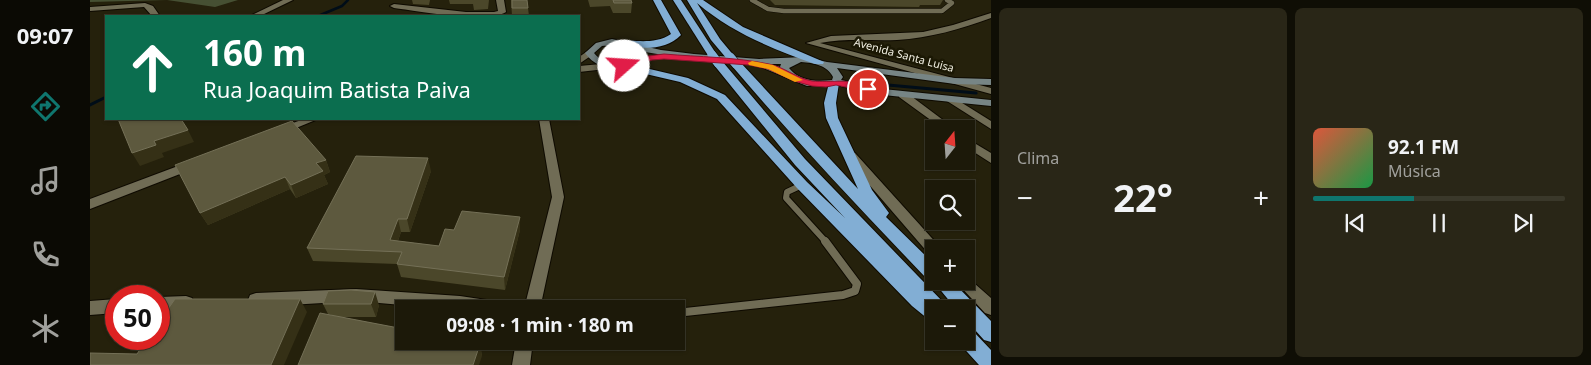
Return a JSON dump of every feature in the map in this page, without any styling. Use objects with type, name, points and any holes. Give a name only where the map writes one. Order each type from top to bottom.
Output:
[{"type":"highway","points":[[625,43],[657,45],[666,43],[676,35],[657,0]]},
{"type":"highway","points":[[677,0],[800,162],[930,300]]},
{"type":"highway","points":[[691,0],[716,40],[724,60],[863,205],[925,264]]},
{"type":"highway","points":[[698,0],[731,24],[795,54],[822,63]]},
{"type":"highway","points":[[618,66],[684,80],[721,97],[802,185],[925,307]]},
{"type":"highway","points":[[835,82],[830,103],[832,118],[866,192],[925,262]]},
{"type":"highway","points":[[960,290],[991,334]]},
{"type":"highway","points":[[975,347],[989,362]]},
{"type":"highway","points":[[975,349],[989,362]]},
{"type":"main road","points":[[991,82],[955,81],[800,59],[763,62],[672,54],[637,48],[625,43],[600,44],[592,48],[589,53],[596,61],[618,66],[664,56],[749,63],[770,66],[797,79],[812,83],[835,82],[903,95],[991,103]]},
{"type":"main road","points":[[637,48],[642,54],[640,61]]},
{"type":"main road","points":[[787,73],[784,68],[792,60]]},
{"type":"main road","points":[[822,63],[836,72],[838,77],[835,82]]},
{"type":"street","points":[[256,15],[289,0]]},
{"type":"street","points":[[394,6],[472,14],[500,14],[500,0]]},
{"type":"street","points":[[90,11],[146,5],[155,15]]},
{"type":"street","name":"Avenida Santa Luisa","points":[[991,16],[948,31],[900,37],[826,38],[810,43],[991,91]]},
{"type":"street","points":[[580,61],[589,53]]},
{"type":"street","points":[[580,69],[618,66]]},
{"type":"street","points":[[903,95],[938,120]]},
{"type":"street","points":[[951,99],[991,126]]},
{"type":"street","points":[[266,136],[310,120]]},
{"type":"street","points":[[534,300],[558,197],[544,120]]},
{"type":"street","points":[[975,147],[991,159]]},
{"type":"street","points":[[847,151],[925,240]]},
{"type":"street","points":[[90,204],[202,161]]},
{"type":"street","points":[[962,290],[991,308]]},
{"type":"street","points":[[238,301],[356,295],[421,300]]},
{"type":"street","points":[[170,303],[198,302]]},
{"type":"street","points":[[90,308],[105,307]]},
{"type":"street","points":[[521,365],[524,350]]},
{"type":"lane","points":[[752,0],[768,9],[810,12],[942,11],[952,3],[947,0]]},
{"type":"lane","points":[[685,312],[843,295],[855,291],[856,284],[852,275],[830,246],[786,198],[787,192],[802,185]]},
{"type":"green space","points":[[90,0],[167,0],[90,2]]},
{"type":"green space","points":[[167,0],[238,0],[215,7]]},
{"type":"building","points":[[512,0],[527,0],[528,8],[512,8]]},
{"type":"building","points":[[613,0],[631,0],[632,3],[614,3]]},
{"type":"building","points":[[118,120],[182,120],[188,130],[154,141],[156,145],[132,153]]},
{"type":"building","points":[[292,121],[326,160],[316,163],[323,171],[291,185],[285,177],[200,213],[175,165]]},
{"type":"building","points":[[356,156],[428,158],[407,219],[398,219],[390,240],[439,246],[445,229],[454,230],[462,211],[520,217],[504,277],[397,264],[402,252],[307,248]]},
{"type":"building","points":[[328,291],[375,292],[371,304],[323,304]]},
{"type":"building","points":[[175,299],[300,299],[271,365],[90,365],[90,353],[137,354],[140,350],[170,350],[170,306]]},
{"type":"building","points":[[320,313],[395,327],[395,350],[478,350],[473,365],[298,365]]},
{"type":"waterway","points":[[320,15],[342,6],[348,0]]},
{"type":"waterway","points":[[888,85],[976,93]]},
{"type":"waterway","points":[[90,105],[105,98]]},
{"type":"slow traffic","points":[[752,63],[770,66],[799,80]]},
{"type":"route","points":[[624,66],[651,57],[664,56],[749,63],[770,66],[797,79],[812,83],[826,84],[836,82],[868,89]]}]
